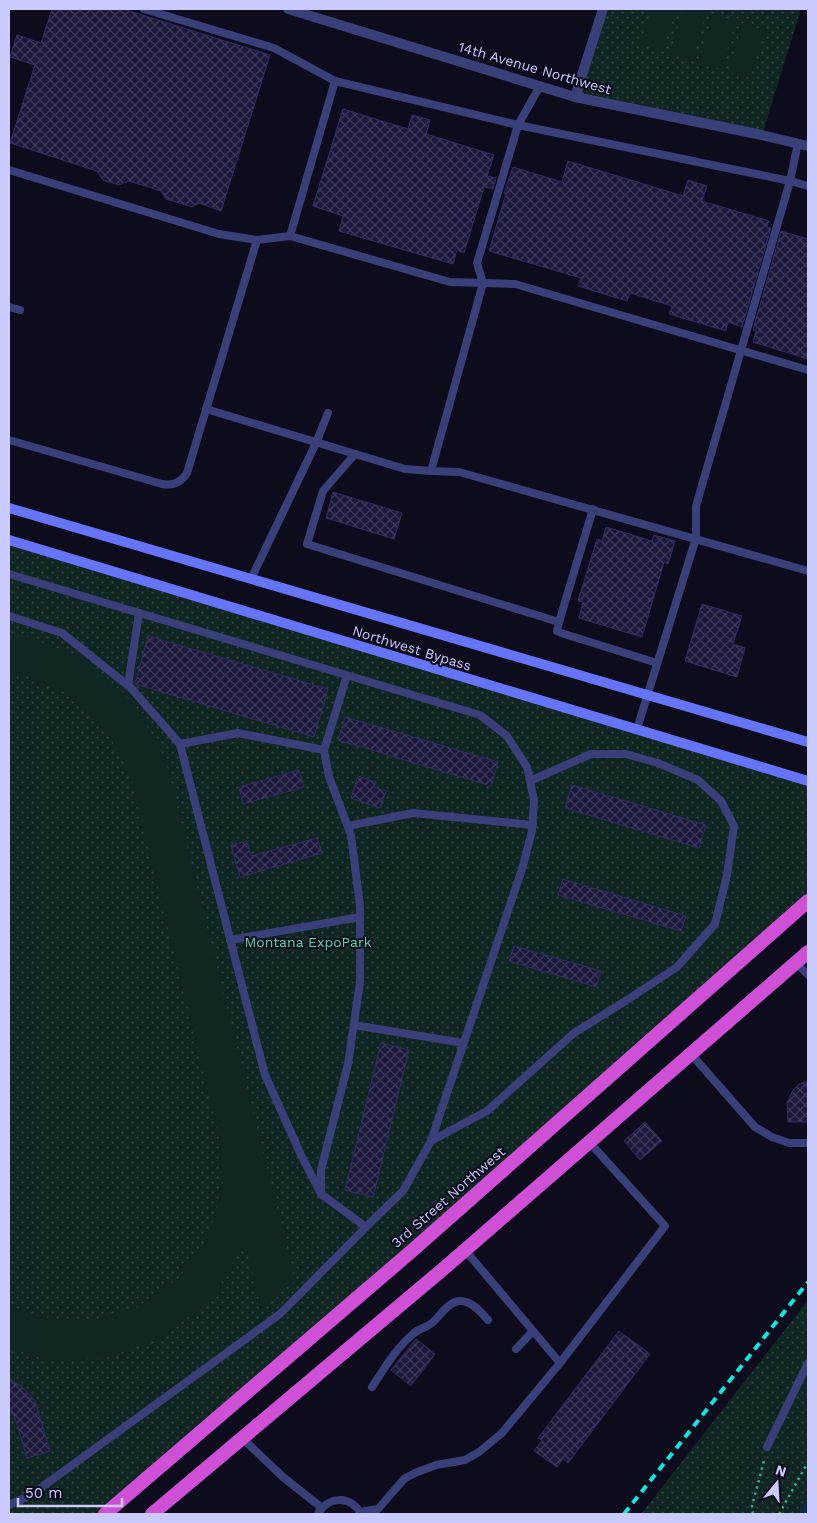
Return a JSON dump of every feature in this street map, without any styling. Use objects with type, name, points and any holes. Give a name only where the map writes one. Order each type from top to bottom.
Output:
[{"type":"highway","name":"3rd Street Northwest","points":[[105,1514],[414,1249],[808,901]]},
{"type":"highway","points":[[152,1514],[465,1250],[808,952]]},
{"type":"main road","name":"Northwest Bypass","points":[[9,508],[808,742]]},
{"type":"main road","name":"Northwest Bypass","points":[[9,540],[808,781]]},
{"type":"street","name":"14th Avenue Northwest","points":[[288,9],[575,97],[808,146]]},
{"type":"street","points":[[575,97],[603,9]]},
{"type":"lane","points":[[144,9],[274,48],[335,81],[518,125],[808,186]]},
{"type":"lane","points":[[290,236],[335,81]]},
{"type":"lane","points":[[432,471],[483,283],[477,263],[518,125],[540,86]]},
{"type":"lane","points":[[636,729],[696,538],[696,506],[790,181],[798,143]]},
{"type":"lane","points":[[9,170],[219,234],[257,240],[290,236],[450,282],[515,284],[808,370]]},
{"type":"lane","points":[[9,440],[162,484],[174,485],[179,482],[187,473],[257,240]]},
{"type":"lane","points":[[9,307],[20,310]]},
{"type":"lane","points":[[206,410],[405,469],[459,472],[808,571]]},
{"type":"lane","points":[[251,579],[328,414]]},
{"type":"lane","points":[[355,454],[323,491],[307,544],[558,622]]},
{"type":"lane","points":[[593,509],[558,622],[557,631],[657,663]]},
{"type":"lane","points":[[9,574],[480,714],[507,736],[527,767],[534,800],[533,825],[523,866],[431,1141],[403,1191],[280,1314],[31,1495],[9,1505]]},
{"type":"lane","points":[[128,685],[138,613]]},
{"type":"lane","points":[[9,616],[62,633],[128,685],[180,744],[265,1075],[300,1155],[322,1194],[366,1227]]},
{"type":"lane","points":[[322,1194],[320,1170],[348,1064],[360,982],[360,906],[351,835],[330,777],[324,750],[347,675]]},
{"type":"lane","points":[[180,744],[238,733],[324,750]]},
{"type":"lane","points":[[431,1141],[487,1111],[574,1033],[677,967],[714,924],[727,875],[734,826],[721,801],[698,780],[658,763],[626,754],[591,754],[530,781]]},
{"type":"lane","points":[[348,826],[413,813],[533,825]]},
{"type":"lane","points":[[230,940],[360,917]]},
{"type":"lane","points":[[796,963],[808,975]]},
{"type":"lane","points":[[354,1025],[463,1043]]},
{"type":"lane","points":[[691,1054],[755,1127],[772,1137],[789,1143],[808,1143]]},
{"type":"lane","points":[[242,1438],[320,1511],[332,1501],[340,1500],[348,1501],[360,1513],[378,1509],[404,1479],[415,1472],[436,1464],[465,1460],[479,1452],[502,1433],[560,1363],[665,1226],[590,1142]]},
{"type":"lane","points":[[465,1250],[560,1363]]},
{"type":"lane","points":[[372,1386],[392,1358],[413,1334],[428,1327],[449,1306],[456,1302],[462,1301],[478,1309],[488,1320]]},
{"type":"lane","points":[[516,1349],[534,1331]]},
{"type":"lane","points":[[768,1447],[808,1364]]},
{"type":"path","points":[[753,1514],[752,1506],[768,1447]]},
{"type":"path","points":[[779,1514],[808,1462]]},
{"type":"green space","points":[[603,9],[801,9],[762,135],[575,97]]},
{"type":"green space","points":[[652,9],[676,9],[663,51],[641,44]]},
{"type":"green space","points":[[683,9],[706,11],[692,60],[670,53]]},
{"type":"green space","points":[[714,14],[736,21],[721,69],[699,62]]},
{"type":"green space","points":[[743,23],[764,30],[750,78],[728,72]]},
{"type":"green space","name":"Montana ExpoPark","points":[[9,541],[808,781],[808,900],[105,1514],[9,1514]]},
{"type":"green space","points":[[9,635],[25,636],[85,659],[133,702],[165,758],[295,1281],[261,1308],[245,1243],[213,1296],[165,1336],[106,1358],[44,1359],[9,1348],[9,1305],[38,1317],[89,1321],[138,1307],[180,1277],[209,1235],[223,1186],[219,1135],[130,774],[106,729],[70,695],[24,675],[9,673]]},
{"type":"green space","points":[[808,1300],[808,1496],[799,1514],[641,1514]]},
{"type":"water","points":[[808,1496],[808,1514],[799,1514],[800,1507]]},
{"type":"building","points":[[52,9],[123,9],[270,55],[221,211],[199,203],[192,207],[166,199],[161,191],[129,181],[119,185],[103,180],[97,171],[10,143],[35,65],[10,57],[17,35],[41,43]]},
{"type":"building","points":[[343,109],[408,129],[412,115],[430,120],[426,134],[494,155],[487,176],[496,178],[493,189],[484,187],[464,253],[457,250],[453,264],[339,231],[343,216],[313,206]]},
{"type":"building","points":[[568,161],[683,196],[688,180],[707,186],[702,201],[769,221],[767,227],[771,228],[742,327],[728,322],[726,331],[669,314],[672,306],[630,293],[627,301],[578,286],[581,278],[489,251],[506,193],[504,193],[513,167],[562,182]]},
{"type":"building","points":[[781,231],[808,239],[808,359],[753,342],[756,331],[753,330]]},
{"type":"building","points":[[333,492],[402,513],[394,539],[326,518]]},
{"type":"building","points":[[606,527],[652,541],[654,535],[675,541],[668,564],[664,562],[642,637],[579,618],[583,602],[578,601],[597,539],[602,541]]},
{"type":"building","points":[[702,604],[742,616],[733,644],[745,648],[737,677],[685,661]]},
{"type":"building","points":[[148,636],[328,689],[314,737],[135,684]]},
{"type":"building","points":[[345,717],[498,762],[491,786],[338,740]]},
{"type":"building","points":[[299,770],[304,787],[243,804],[239,787]]},
{"type":"building","points":[[358,776],[376,782],[374,787],[386,791],[380,808],[351,798]]},
{"type":"building","points":[[572,785],[706,825],[699,848],[565,808]]},
{"type":"building","points":[[317,838],[322,853],[240,877],[231,845],[247,841],[251,856]]},
{"type":"building","points":[[563,879],[686,916],[681,931],[558,895]]},
{"type":"building","points":[[514,946],[601,971],[596,987],[509,961]]},
{"type":"building","points":[[381,1043],[409,1050],[373,1197],[345,1190]]},
{"type":"building","points":[[808,1081],[808,1122],[788,1122],[787,1103],[793,1090],[799,1084]]},
{"type":"building","points":[[645,1122],[662,1141],[640,1160],[624,1141]]},
{"type":"building","points":[[619,1331],[650,1354],[568,1463],[563,1459],[557,1467],[534,1451],[542,1440],[538,1438]]},
{"type":"building","points":[[416,1339],[435,1354],[411,1386],[391,1370]]},
{"type":"building","points":[[9,1378],[23,1388],[35,1401],[50,1451],[27,1458],[15,1418],[9,1408]]},
{"type":"railway","points":[[624,1514],[808,1282]]}]
